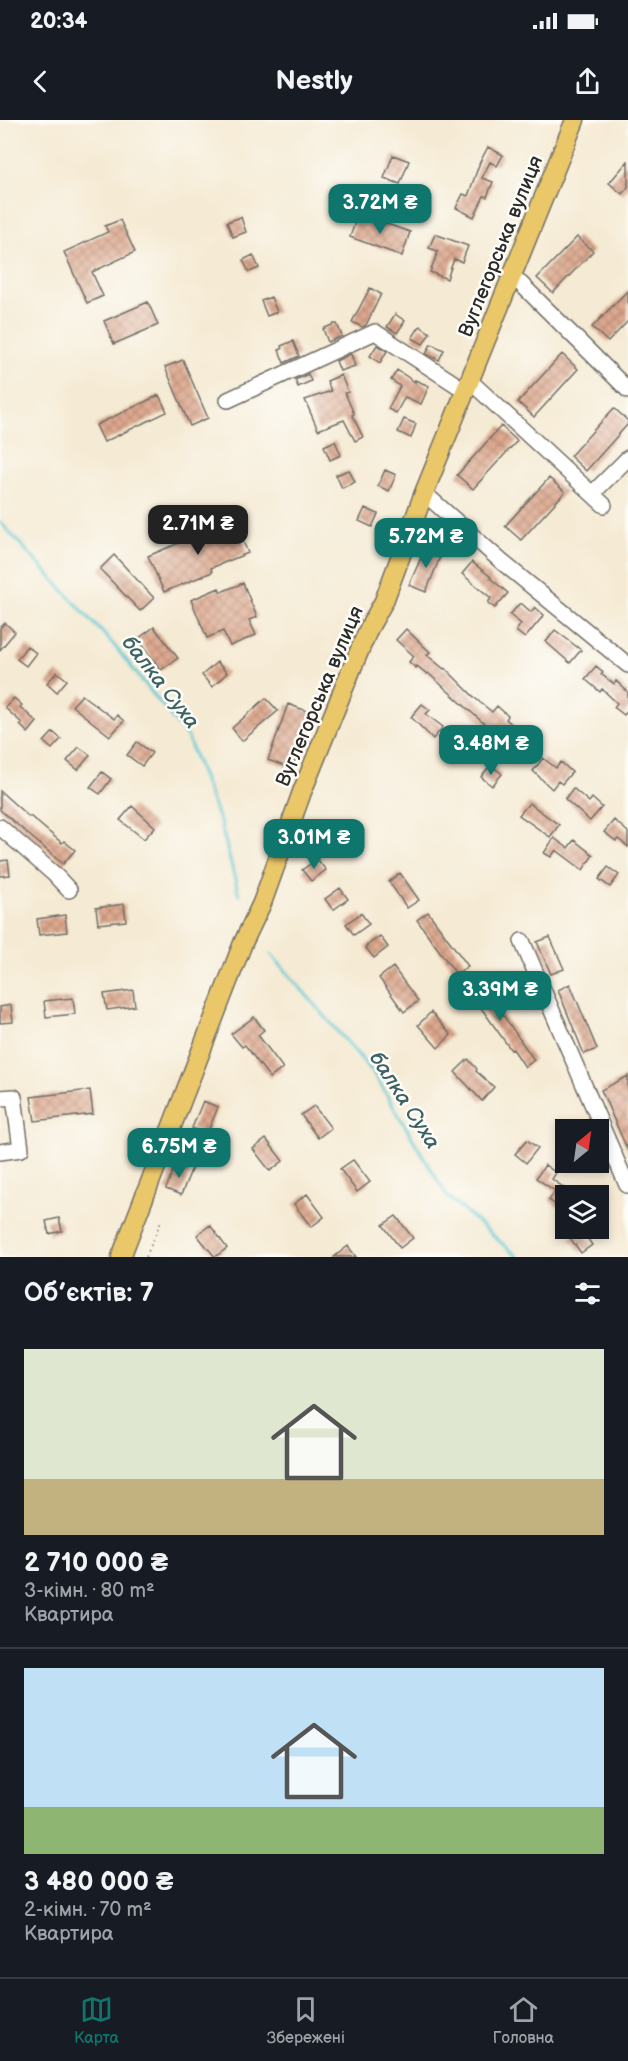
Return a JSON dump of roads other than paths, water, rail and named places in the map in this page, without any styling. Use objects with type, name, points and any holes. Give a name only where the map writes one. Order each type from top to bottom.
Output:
[{"type":"main road","name":"Вуглегорська вулиця","points":[[121,1257],[243,943],[262,903],[302,792],[369,628],[384,601],[424,493],[575,120]]},
{"type":"street","points":[[513,276],[628,390]]},
{"type":"street","points":[[228,400],[375,332],[468,386],[604,505]]},
{"type":"street","points":[[592,494],[628,458]]},
{"type":"street","points":[[424,493],[628,665]]},
{"type":"street","points":[[0,827],[69,890]]},
{"type":"street","points":[[522,941],[627,1185]]},
{"type":"street","points":[[0,1098],[14,1097],[21,1149],[0,1152]]},
{"type":"waterway","name":"балка Суха","points":[[0,522],[113,644],[187,736],[221,825],[239,895]]},
{"type":"waterway","name":"балка Суха","points":[[271,954],[373,1072],[447,1196],[518,1257]]}]
